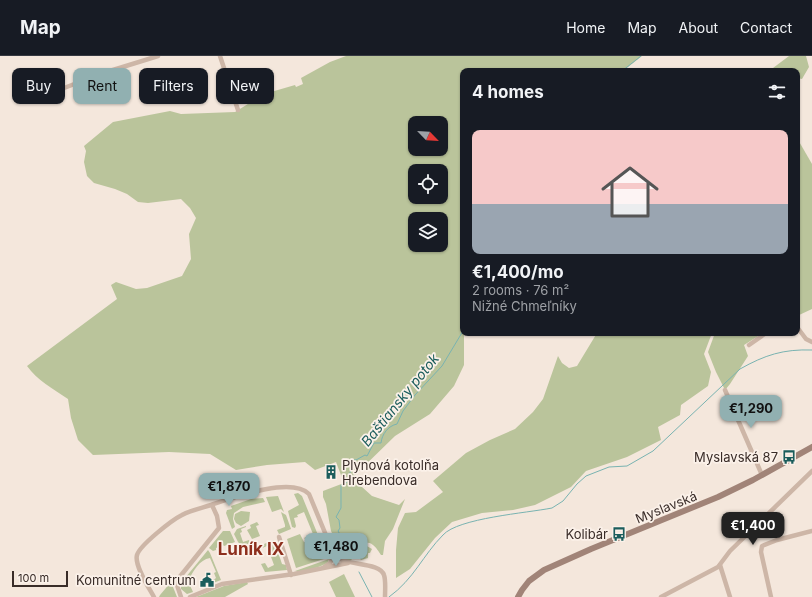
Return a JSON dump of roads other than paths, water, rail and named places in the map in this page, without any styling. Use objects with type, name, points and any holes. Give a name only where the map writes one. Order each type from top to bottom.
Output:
[{"type":"street","points":[[65,88],[100,74],[158,56]]},
{"type":"street","points":[[220,56],[238,110]]},
{"type":"street","points":[[800,331],[806,339],[812,342]]},
{"type":"street","points":[[749,345],[762,336]]},
{"type":"street","points":[[725,390],[762,475]]},
{"type":"street","name":"Myslavská","points":[[518,597],[527,584],[538,574],[556,564],[706,502],[762,475],[812,447]]},
{"type":"street","points":[[661,597],[700,578],[720,565],[730,551],[812,471]]},
{"type":"street","points":[[154,597],[137,564],[136,558],[139,550],[144,544],[178,517],[256,491],[291,487],[303,490],[310,496],[334,555],[348,563],[376,567],[380,569],[384,576],[385,596]]},
{"type":"street","points":[[182,597],[177,585],[178,579],[219,528],[217,516],[212,505]]},
{"type":"street","points":[[771,597],[761,552],[762,546],[777,540],[812,531]]},
{"type":"street","points":[[279,537],[291,575]]},
{"type":"street","points":[[323,568],[330,563],[334,555]]},
{"type":"street","points":[[190,597],[215,586],[227,583],[291,575],[348,563]]},
{"type":"street","points":[[720,565],[730,597]]},
{"type":"street","name":"Myslavská","points":[[521,597],[527,584]]},
{"type":"waterway","name":"Baštiansky potok","points":[[626,68],[641,56]]},
{"type":"waterway","name":"Baštiansky potok","points":[[353,556],[338,531],[340,528],[339,520],[336,517],[341,508],[341,485],[352,478],[349,474],[351,471],[351,460],[356,460],[365,455],[367,456],[374,443],[381,443],[386,431],[397,424],[403,411],[415,395],[442,366],[460,336]]},
{"type":"waterway","points":[[389,597],[405,583],[436,543],[451,529],[477,520],[552,508],[563,501],[577,484],[586,476],[609,467],[627,466],[653,451],[740,369],[774,354],[812,350]]},
{"type":"waterway","name":"Baštiansky potok","points":[[359,572],[372,597]]},
{"type":"place","name":"Myslavská 87","points":[[789,457]]},
{"type":"place","name":"Plynová kotolňa Hrebendova","points":[[331,472]]},
{"type":"place","name":"Kolibár","points":[[619,534]]},
{"type":"place","name":"Komunitné centrum","points":[[207,580]]},
{"type":"district","name":"Luník IX","points":[[251,549]]}]
